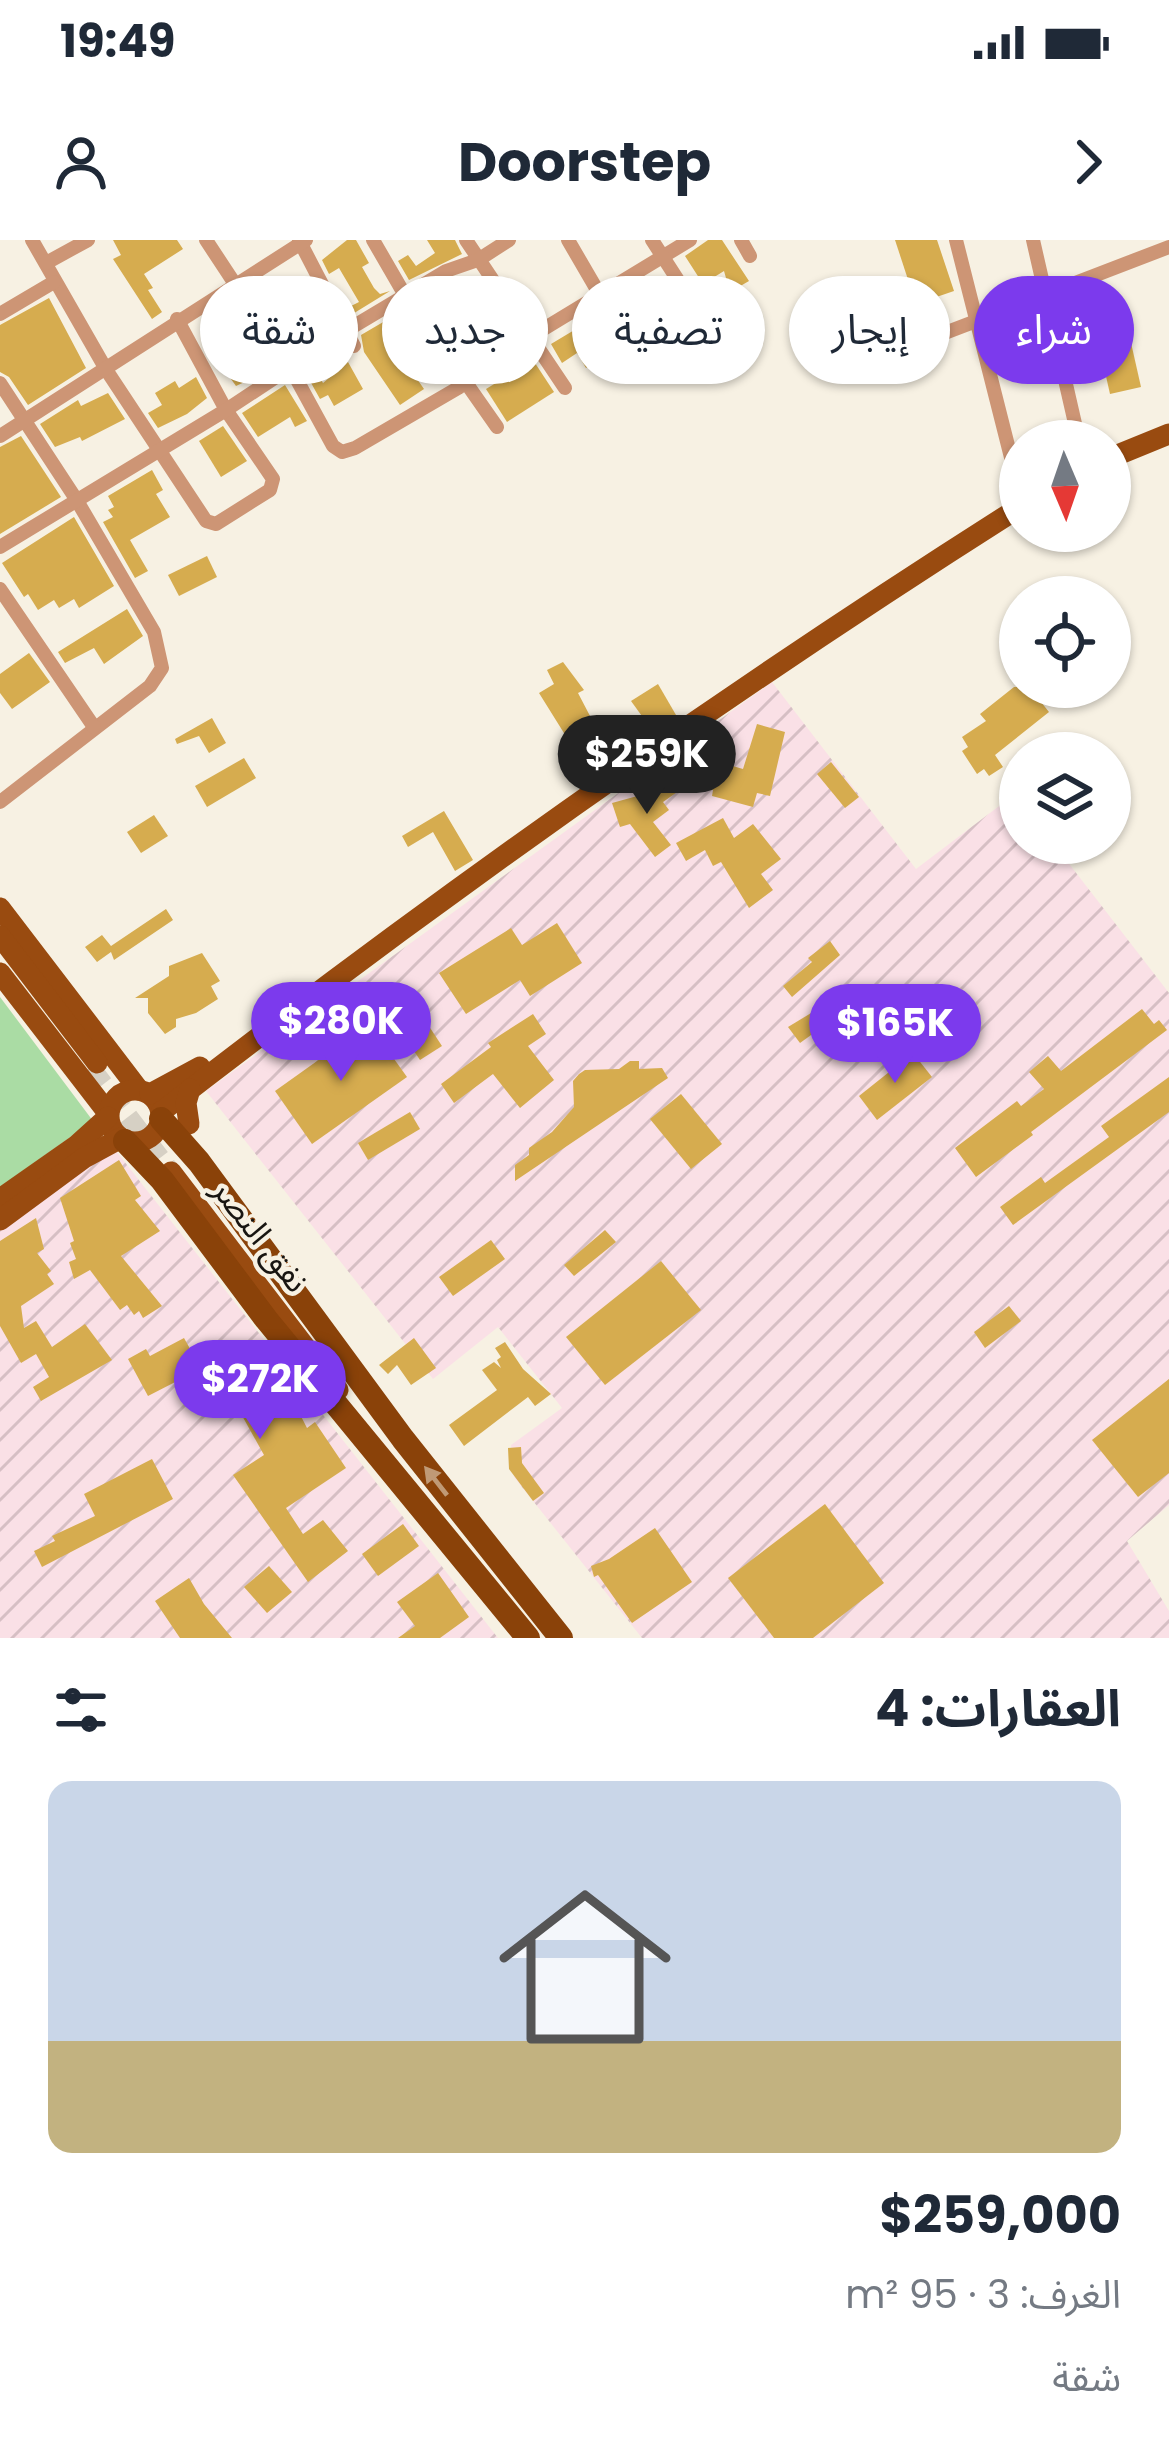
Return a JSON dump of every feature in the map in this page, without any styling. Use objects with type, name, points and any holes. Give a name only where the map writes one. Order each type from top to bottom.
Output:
[{"type":"highway","points":[[153,1104],[403,1439],[529,1638]]},
{"type":"highway","points":[[123,1140],[162,1180],[266,1319],[381,1457],[561,1638]]},
{"type":"main road","points":[[1131,449],[1169,434]]},
{"type":"main road","points":[[153,1104],[278,1021],[736,696],[999,521]]},
{"type":"main road","points":[[0,908],[153,1104],[151,1136],[139,1142],[123,1140],[84,1158],[0,1220]]},
{"type":"main road","points":[[0,936],[94,1065],[0,949]]},
{"type":"main road","points":[[0,973],[123,1140]]},
{"type":"main road","points":[[0,1199],[77,1145],[108,1115],[122,1093],[153,1104],[190,1089],[278,1021]]},
{"type":"main road","points":[[189,1124],[185,1108],[190,1089]]},
{"type":"main road","name":"نفق النصر","points":[[381,1457],[368,1428],[174,1168],[381,1422],[403,1439]]},
{"type":"street","points":[[32,240],[107,371],[206,521],[220,522],[270,490],[273,483],[177,320]]},
{"type":"street","points":[[46,263],[88,240]]},
{"type":"street","points":[[206,240],[230,276]]},
{"type":"street","points":[[373,240],[394,276]]},
{"type":"street","points":[[466,240],[489,276]]},
{"type":"street","points":[[438,276],[478,260],[509,240]]},
{"type":"street","points":[[568,240],[589,276]]},
{"type":"street","points":[[652,240],[674,276]]},
{"type":"street","points":[[633,276],[689,240]]},
{"type":"street","points":[[740,240],[750,256]]},
{"type":"street","points":[[956,240],[974,319]]},
{"type":"street","points":[[1033,240],[1042,276]]},
{"type":"street","points":[[250,276],[302,241],[318,276]]},
{"type":"street","points":[[1097,276],[1169,247]]},
{"type":"street","points":[[0,314],[54,282]]},
{"type":"street","points":[[0,436],[107,371],[200,306]]},
{"type":"street","points":[[548,362],[565,388]]},
{"type":"street","points":[[0,383],[76,499],[161,650],[162,668],[150,686],[0,802]]},
{"type":"street","points":[[0,547],[267,384]]},
{"type":"street","points":[[299,384],[333,446],[343,452],[463,384]]},
{"type":"street","points":[[467,384],[497,427]]},
{"type":"street","points":[[991,384],[1001,420]]},
{"type":"street","points":[[1066,384],[1074,420]]},
{"type":"street","points":[[0,589],[94,727]]},
{"type":"shaded area","points":[[772,682],[916,869],[999,806],[999,864],[1069,864],[1169,993],[1169,1505],[1127,1541],[1169,1611],[1169,1638],[642,1638],[514,1477],[511,1445],[562,1408],[498,1327],[433,1379],[206,1091]]},
{"type":"shaded area","points":[[113,1147],[498,1638],[0,1638],[0,1230]]},
{"type":"green space","points":[[0,997],[93,1121],[0,1187]]},
{"type":"building","points":[[113,240],[177,240],[183,249],[144,274],[162,312],[152,319],[113,259],[121,255]]},
{"type":"building","points":[[347,240],[356,240],[369,263],[362,267],[382,296],[358,311],[358,276],[344,276],[339,268],[329,274],[322,260]]},
{"type":"building","points":[[427,240],[455,240],[462,254],[417,276],[407,276],[398,261],[408,255],[416,266],[435,253]]},
{"type":"building","points":[[708,240],[722,240],[746,276],[725,276],[724,271],[698,276],[685,256]]},
{"type":"building","points":[[895,240],[937,240],[949,276],[907,276]]},
{"type":"building","points":[[49,298],[86,368],[28,405],[9,377],[0,372],[0,325]]},
{"type":"building","points":[[382,323],[382,378],[364,352],[361,335]]},
{"type":"building","points":[[572,331],[572,356],[562,363],[551,344]]},
{"type":"building","points":[[1134,356],[1141,387],[1110,394],[1108,384],[1134,384]]},
{"type":"building","points":[[196,377],[207,398],[158,428],[148,413],[162,405],[155,393],[175,381],[179,388]]},
{"type":"building","points":[[358,380],[363,389],[334,406],[328,395],[320,399],[312,384],[358,384]]},
{"type":"building","points":[[548,383],[554,392],[507,422],[486,389],[494,384]]},
{"type":"building","points":[[386,384],[421,384],[424,389],[400,405]]},
{"type":"building","points":[[285,385],[307,421],[295,427],[290,417],[258,437],[242,413]]},
{"type":"building","points":[[108,393],[125,419],[82,441],[80,437],[55,447],[40,424],[78,400],[81,406]]},
{"type":"building","points":[[223,426],[247,461],[221,477],[199,441]]},
{"type":"building","points":[[21,436],[61,497],[0,534],[0,447]]},
{"type":"building","points":[[152,470],[163,490],[156,494],[170,517],[130,540],[148,571],[135,578],[103,522],[113,517],[108,496]]},
{"type":"building","points":[[74,517],[114,586],[79,608],[74,599],[59,608],[54,600],[38,610],[2,563]]},
{"type":"building","points":[[207,556],[217,577],[179,596],[168,575]]},
{"type":"building","points":[[127,609],[143,636],[104,664],[94,648],[65,663],[58,652]]},
{"type":"building","points":[[29,653],[50,682],[12,709],[0,693],[0,674]]},
{"type":"building","points":[[563,662],[584,690],[578,693],[601,737],[594,740],[600,750],[582,762],[539,693],[554,684],[547,670]]},
{"type":"building","points":[[658,684],[676,715],[652,730],[631,701]]},
{"type":"building","points":[[999,699],[999,708],[1046,708],[1049,712],[1024,732],[999,732],[995,755],[999,770],[989,776],[984,769],[977,774],[962,751],[968,747],[962,737],[986,721],[980,714]]},
{"type":"building","points":[[212,718],[226,743],[209,753],[199,736],[177,744],[175,739]]},
{"type":"building","points":[[757,724],[785,732],[770,796],[757,793],[753,807],[712,796],[713,790],[704,787],[712,760],[743,769]]},
{"type":"building","points":[[244,758],[256,778],[207,807],[195,786]]},
{"type":"building","points":[[831,762],[859,797],[845,808],[817,774]]},
{"type":"building","points":[[674,781],[680,790],[663,802],[669,810],[653,822],[671,845],[655,857],[630,824],[620,827],[612,803],[641,795],[643,802]]},
{"type":"building","points":[[444,811],[473,860],[455,871],[433,832],[408,847],[402,836]]},
{"type":"building","points":[[154,815],[168,836],[141,853],[127,832]]},
{"type":"building","points":[[723,818],[734,838],[753,824],[781,859],[761,874],[773,890],[749,908],[721,862],[713,866],[705,850],[686,861],[676,843]]},
{"type":"building","points":[[166,909],[173,920],[114,960],[111,952],[97,962],[85,947],[102,935],[111,946]]},
{"type":"building","points":[[557,923],[582,963],[530,996],[520,980],[466,1014],[439,973],[511,928],[522,945]]},
{"type":"building","points":[[830,941],[840,955],[792,997],[783,986]]},
{"type":"building","points":[[202,953],[220,981],[211,986],[218,999],[176,1019],[176,1027],[165,1034],[148,1013],[148,998],[135,998],[169,976],[169,966]]},
{"type":"building","points":[[826,1004],[836,1017],[800,1043],[788,1027]]},
{"type":"building","points":[[1142,1009],[1154,1024],[1159,1020],[1167,1030],[976,1177],[955,1148],[1017,1101],[1021,1106],[1044,1089],[1029,1072],[1048,1056],[1061,1071]]},
{"type":"building","points":[[419,1011],[442,1046],[420,1060],[397,1025]]},
{"type":"building","points":[[533,1014],[546,1034],[528,1046],[554,1080],[520,1108],[493,1074],[454,1103],[441,1084],[491,1047],[488,1043]]},
{"type":"building","points":[[369,1024],[407,1077],[312,1144],[275,1091]]},
{"type":"building","points":[[913,1053],[932,1077],[877,1120],[859,1096]]},
{"type":"building","points":[[639,1061],[639,1069],[662,1068],[668,1078],[515,1181],[515,1165],[574,1107],[573,1081],[579,1074],[619,1069]]},
{"type":"building","points":[[1169,1077],[1169,1112],[1013,1225],[1000,1207],[1041,1177],[1045,1183],[1109,1137],[1101,1126]]},
{"type":"building","points":[[681,1094],[722,1144],[691,1169],[650,1119]]},
{"type":"building","points":[[410,1112],[420,1129],[368,1160],[358,1143]]},
{"type":"building","points":[[119,1160],[141,1196],[135,1200],[160,1231],[121,1256],[162,1306],[143,1318],[127,1305],[120,1310],[90,1270],[74,1279],[69,1262],[76,1259],[70,1243],[74,1241],[60,1198]]},
{"type":"building","points":[[36,1218],[44,1249],[37,1253],[51,1271],[47,1274],[54,1284],[21,1306],[24,1328],[36,1321],[52,1347],[85,1324],[112,1360],[41,1401],[33,1387],[49,1377],[36,1354],[21,1363],[0,1326],[0,1241]]},
{"type":"building","points":[[605,1230],[616,1242],[574,1276],[564,1265]]},
{"type":"building","points":[[491,1240],[505,1259],[453,1296],[439,1277]]},
{"type":"building","points":[[661,1261],[701,1310],[605,1385],[566,1337]]},
{"type":"building","points":[[1009,1306],[1021,1321],[985,1348],[974,1332]]},
{"type":"building","points":[[184,1338],[198,1363],[242,1340],[268,1388],[283,1381],[307,1428],[315,1422],[346,1468],[286,1508],[303,1534],[323,1520],[348,1551],[308,1582],[233,1475],[264,1455],[230,1394],[200,1410],[183,1378],[148,1396],[128,1359],[146,1349],[150,1356]]},
{"type":"building","points":[[414,1338],[436,1368],[411,1385],[397,1365],[388,1374],[379,1365]]},
{"type":"building","points":[[505,1342],[523,1369],[551,1394],[535,1406],[528,1397],[464,1446],[449,1425],[497,1390],[482,1370],[494,1362],[501,1368],[495,1348]]},
{"type":"building","points":[[1169,1379],[1169,1473],[1138,1497],[1092,1440]]},
{"type":"building","points":[[521,1447],[522,1463],[544,1493],[533,1501],[509,1469],[508,1448]]},
{"type":"building","points":[[152,1459],[173,1499],[42,1567],[34,1551],[55,1541],[52,1536],[95,1516],[84,1494]]},
{"type":"building","points":[[825,1504],[884,1583],[813,1638],[774,1638],[728,1578]]},
{"type":"building","points":[[403,1524],[419,1546],[378,1576],[362,1554]]},
{"type":"building","points":[[655,1528],[692,1582],[632,1623],[598,1575],[594,1577],[591,1566]]},
{"type":"building","points":[[269,1566],[292,1592],[267,1613],[244,1587]]},
{"type":"building","points":[[438,1573],[469,1617],[440,1638],[398,1638],[415,1626],[397,1602]]},
{"type":"building","points":[[189,1578],[232,1638],[180,1638],[155,1601]]},
{"type":"tunnel","points":[[90,1068],[170,1172]]}]
